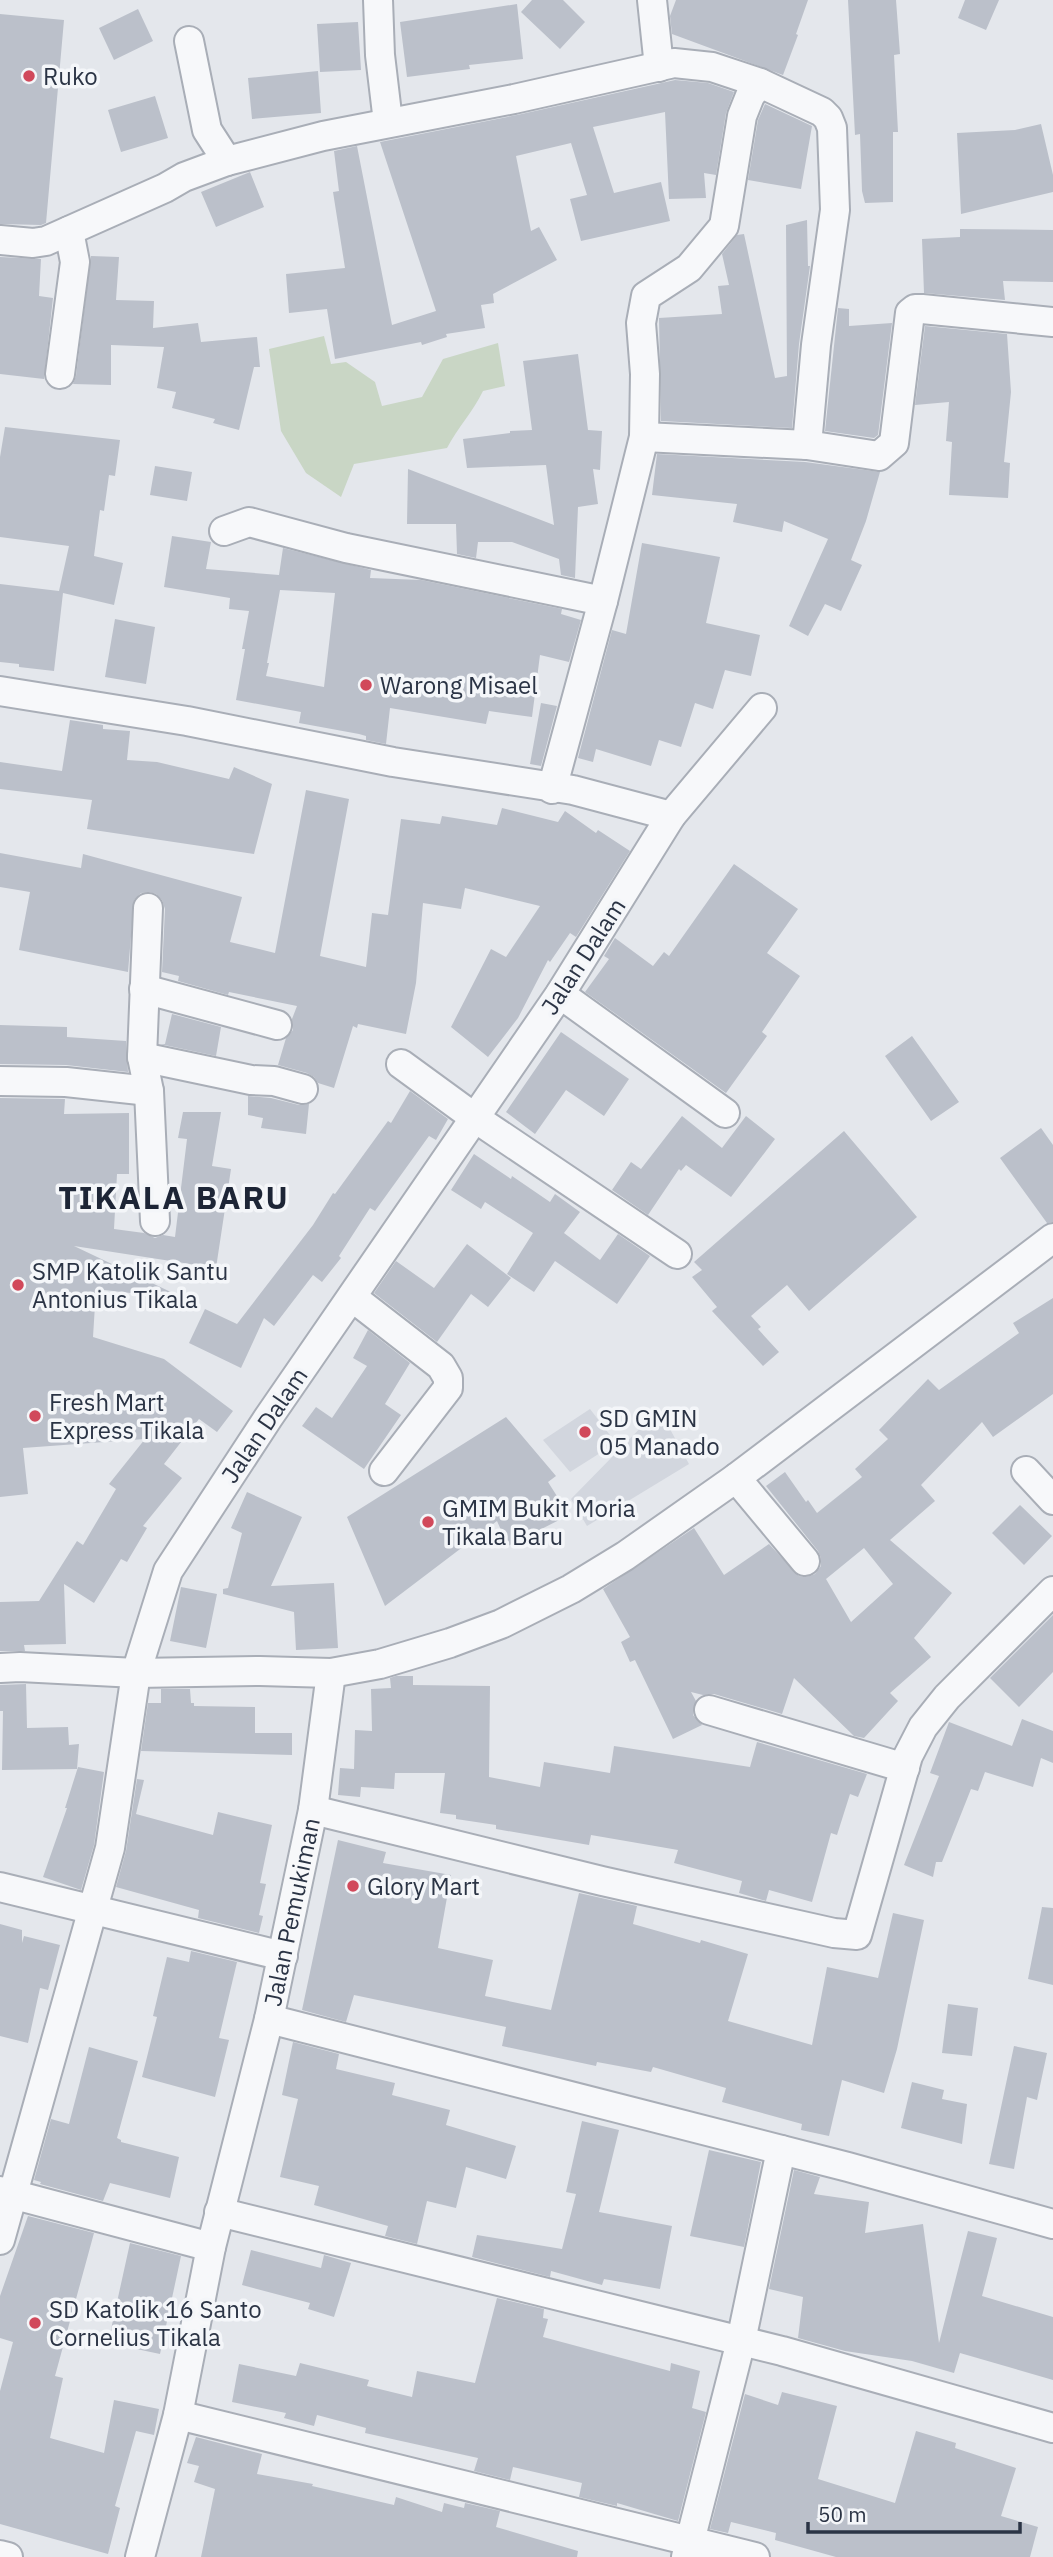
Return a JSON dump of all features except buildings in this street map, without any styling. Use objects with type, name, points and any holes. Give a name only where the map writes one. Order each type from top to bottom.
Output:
[{"type":"street","points":[[378,0],[380,55],[388,122]]},
{"type":"street","points":[[652,0],[659,67]]},
{"type":"street","points":[[189,41],[206,130],[226,161]]},
{"type":"street","points":[[0,240],[33,243],[46,241],[184,177],[226,161],[388,122],[514,99],[674,63],[702,64],[760,83],[822,113],[828,118],[832,128],[835,210],[816,345],[807,445]]},
{"type":"street","points":[[552,789],[644,437],[645,374],[641,323],[646,296],[690,268],[724,226],[742,116],[750,96],[760,83]]},
{"type":"street","points":[[60,374],[75,262],[69,231]]},
{"type":"street","points":[[644,437],[807,445],[879,456],[894,443],[908,324],[910,313],[915,309],[1053,322]]},
{"type":"street","points":[[224,531],[249,522],[346,548],[603,601]]},
{"type":"street","points":[[0,691],[187,721],[393,762],[552,789],[573,790],[671,816]]},
{"type":"street","name":"Jalan Dalam","points":[[0,2240],[6,2193],[94,1910],[110,1848],[136,1673],[168,1571],[268,1418],[560,994],[671,816],[762,708]]},
{"type":"street","points":[[148,908],[142,1057],[149,1091],[155,1221]]},
{"type":"street","points":[[144,989],[277,1025]]},
{"type":"street","points":[[560,994],[725,1113]]},
{"type":"street","points":[[142,1057],[251,1080],[274,1081],[303,1089]]},
{"type":"street","points":[[401,1064],[475,1118],[677,1254]]},
{"type":"street","points":[[0,1081],[66,1082],[149,1091]]},
{"type":"street","points":[[0,1668],[136,1673],[331,1673],[380,1664],[502,1625],[571,1589],[625,1556],[736,1478],[1053,1238]]},
{"type":"street","points":[[352,1297],[441,1366],[448,1378],[448,1388],[384,1471]]},
{"type":"street","points":[[1026,1471],[1053,1500]]},
{"type":"street","points":[[736,1478],[805,1561]]},
{"type":"street","points":[[709,1710],[905,1768],[923,1727],[947,1697],[1053,1591]]},
{"type":"street","points":[[313,1810],[331,1673]]},
{"type":"street","name":"Jalan Pemukiman","points":[[140,2557],[178,2415],[211,2247],[269,2019],[313,1810],[629,1887],[834,1933],[857,1935],[905,1768]]},
{"type":"street","points":[[0,1887],[283,1956]]},
{"type":"street","points":[[269,2019],[781,2150],[1053,2224]]},
{"type":"street","points":[[688,2549],[741,2341],[781,2150]]},
{"type":"street","points":[[6,2193],[211,2247]]},
{"type":"street","points":[[219,2212],[741,2341],[1053,2428]]},
{"type":"street","points":[[178,2415],[688,2549],[755,2557]]},
{"type":"street","points":[[0,2555],[8,2557]]},
{"type":"shaded area","points":[[590,1409],[616,1443],[570,1472],[543,1440]]},
{"type":"shaded area","points":[[659,1409],[689,1464],[587,1526],[571,1499]]},
{"type":"green space","points":[[324,336],[331,364],[346,362],[375,382],[382,406],[422,397],[443,359],[498,343],[505,386],[483,391],[447,448],[354,464],[341,497],[306,473],[281,431],[269,349]]},
{"type":"place","name":"Ruko","points":[[29,76]]},
{"type":"place","name":"Warong Misael","points":[[366,685]]},
{"type":"place","name":"SMP Katolik Santu Antonius Tikala","points":[[18,1285]]},
{"type":"place","name":"Fresh Mart Express Tikala","points":[[35,1416]]},
{"type":"place","name":"SD GMIN 05 Manado","points":[[585,1432]]},
{"type":"place","name":"GMIM Bukit Moria Tikala Baru","points":[[428,1522]]},
{"type":"place","name":"Glory Mart","points":[[353,1886]]},
{"type":"place","name":"SD Katolik 16 Santo Cornelius Tikala","points":[[35,2323]]},
{"type":"district","name":"TIKALA BARU","points":[[174,1197]]}]
